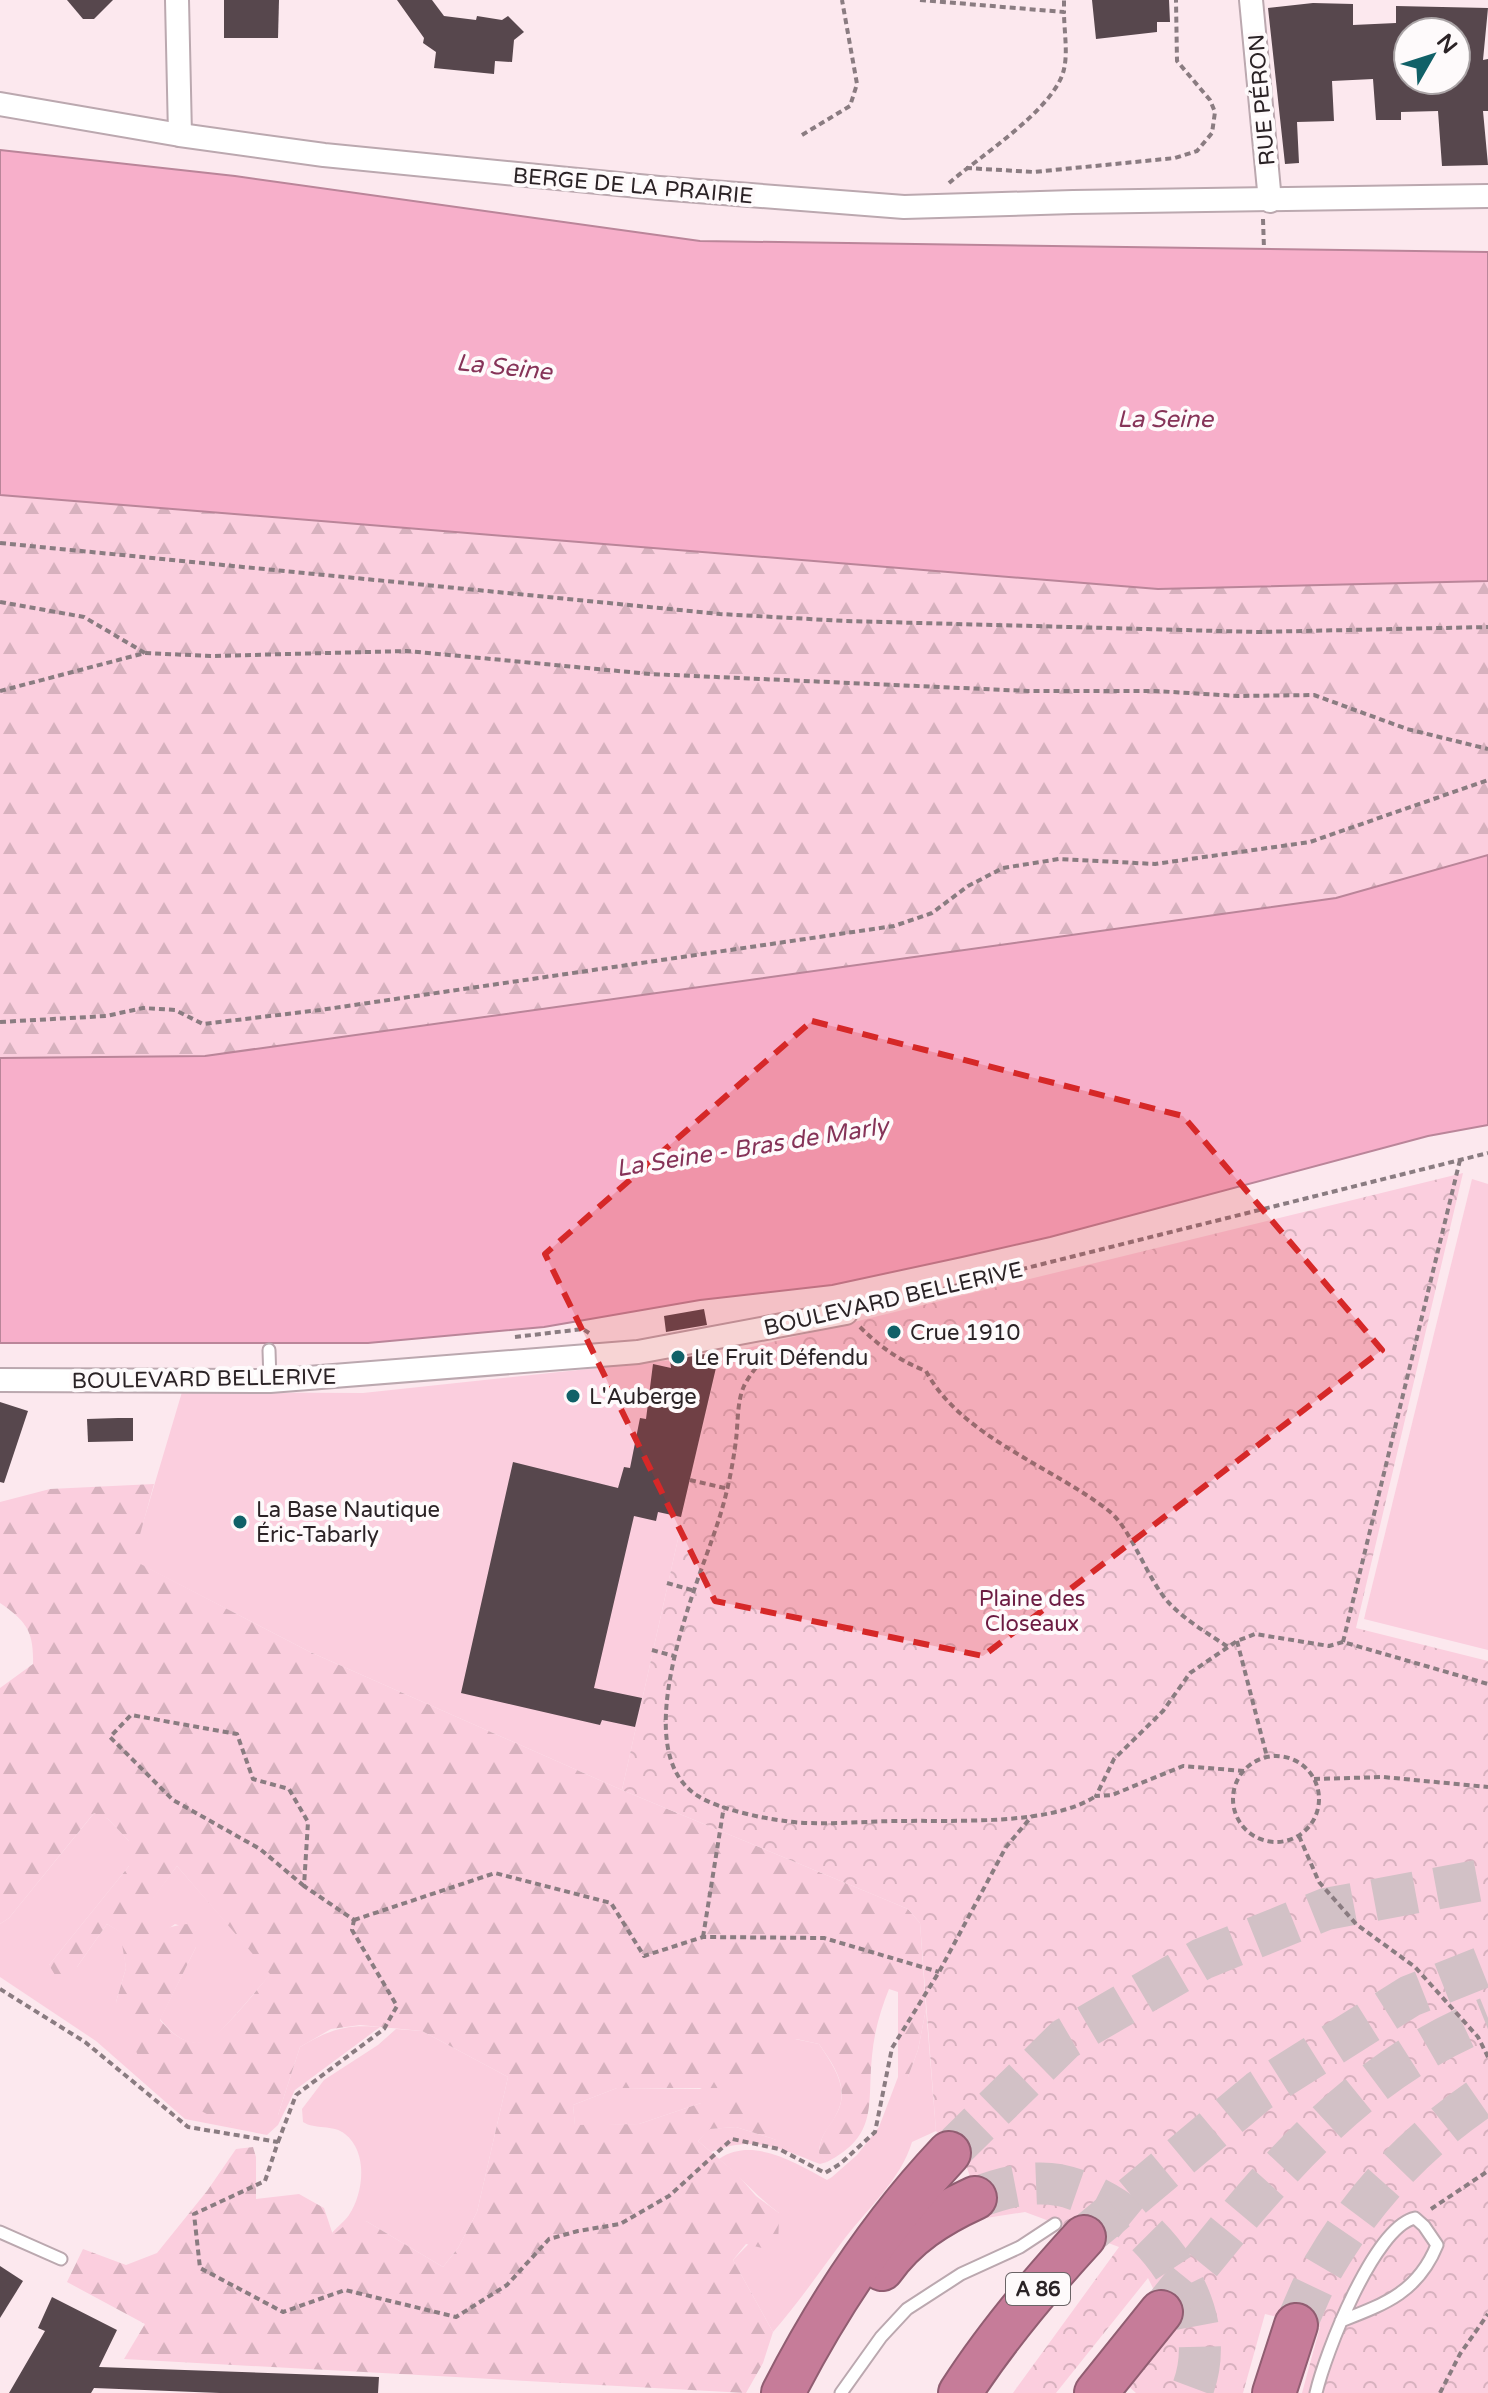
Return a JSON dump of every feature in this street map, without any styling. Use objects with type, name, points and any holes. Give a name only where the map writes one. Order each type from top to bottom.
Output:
[{"type":"highway","points":[[783,2393],[833,2302],[867,2251],[916,2188],[949,2153]]},
{"type":"highway","points":[[803,2393],[840,2330],[893,2254],[922,2227],[975,2198]]},
{"type":"highway","name":"A 86","points":[[960,2393],[1048,2276],[1069,2231]]},
{"type":"highway","points":[[1096,2393],[1161,2312]]},
{"type":"highway","points":[[1274,2393],[1296,2325]]},
{"type":"street","points":[[177,0],[180,135]]},
{"type":"street","name":"RUE PÉRON","points":[[1251,0],[1266,201]]},
{"type":"street","name":"BERGE DE LA PRAIRIE","points":[[0,104],[180,135],[324,155],[659,188],[922,207],[1488,196]]},
{"type":"street","name":"BOULEVARD BELLERIVE","points":[[0,1380],[270,1381],[617,1353],[846,1313]]},
{"type":"lane","points":[[269,1350],[270,1381]]},
{"type":"lane","points":[[1316,2393],[1341,2321],[1373,2257],[1406,2220],[1415,2218],[1437,2245],[1430,2262],[1407,2290],[1382,2305],[1341,2321]]},
{"type":"lane","points":[[841,2393],[881,2337],[907,2309],[961,2274],[1020,2247],[1069,2231]]},
{"type":"lane","points":[[0,2232],[61,2259]]},
{"type":"path","points":[[802,135],[850,106],[857,84],[842,0]]},
{"type":"path","points":[[920,0],[1064,12]]},
{"type":"path","points":[[922,207],[966,168],[1029,121],[1056,86],[1064,70],[1064,0]]},
{"type":"path","points":[[966,168],[1034,172],[1175,158],[1197,151],[1212,133],[1215,112],[1210,100],[1177,61],[1176,0]]},
{"type":"path","points":[[1264,249],[1266,201]]},
{"type":"path","points":[[0,543],[689,611],[829,621],[1257,632],[1488,627]]},
{"type":"path","points":[[0,602],[84,617],[145,653]]},
{"type":"path","points":[[0,691],[145,653],[211,656],[407,651],[650,674],[1028,691],[1314,695],[1407,729],[1488,749]]},
{"type":"path","points":[[0,1022],[106,1016],[143,1008],[175,1010],[203,1024],[320,1010],[894,926],[932,913],[968,886],[1003,868],[1059,859],[1155,864],[1310,842],[1488,780]]},
{"type":"path","name":"BOULEVARD BELLERIVE","points":[[846,1313],[1488,1153]]},
{"type":"path","points":[[1343,1642],[1460,1160]]},
{"type":"path","points":[[846,1313],[877,1343],[903,1362],[926,1371],[937,1391],[956,1410],[1026,1460],[1078,1489],[1113,1514],[1168,1602],[1228,1647]]},
{"type":"path","points":[[788,1323],[743,1388],[729,1489],[674,1656],[667,1707],[672,1764],[682,1781],[697,1796],[786,1821],[1032,1816],[1082,1805],[1096,1796],[1112,1795],[1183,1766],[1244,1771]]},
{"type":"path","points":[[507,1338],[583,1329],[617,1353]]},
{"type":"path","points":[[690,1480],[729,1489]]},
{"type":"path","points":[[667,1583],[695,1591]]},
{"type":"path","points":[[1096,1796],[1114,1759],[1163,1711],[1190,1673],[1237,1641],[1255,1634],[1329,1646],[1343,1642],[1488,1684]]},
{"type":"path","points":[[1237,1641],[1267,1757]]},
{"type":"path","points":[[652,1650],[674,1656]]},
{"type":"path","points":[[304,1886],[308,1822],[289,1789],[253,1779],[237,1734],[131,1715],[110,1737],[173,1800],[260,1849],[304,1886],[354,1920]]},
{"type":"path","points":[[1267,1757],[1294,1760],[1314,1779],[1319,1791],[1319,1804],[1309,1828],[1286,1841],[1273,1842],[1248,1832],[1234,1809],[1233,1795],[1237,1782],[1244,1771],[1267,1757]]},
{"type":"path","points":[[1314,1779],[1383,1777],[1488,1787]]},
{"type":"path","points":[[703,1937],[724,1806]]},
{"type":"path","points":[[354,1920],[352,1930],[397,2006],[384,2029],[296,2095],[265,2181],[194,2214],[200,2268],[283,2312],[345,2290],[456,2317],[507,2285],[549,2239],[620,2224],[669,2196],[732,2139],[779,2149],[825,2173],[840,2164],[875,2132],[892,2048],[939,1972],[1006,1847],[1032,1816]]},
{"type":"path","points":[[1299,1836],[1319,1882],[1356,1924],[1415,1967],[1478,2037],[1488,2057]]},
{"type":"path","points":[[354,1920],[495,1873],[611,1903],[644,1956],[703,1937],[824,1938],[939,1972]]},
{"type":"path","points":[[0,1989],[85,2042],[188,2127],[278,2142]]},
{"type":"path","points":[[1415,2218],[1488,2171]]},
{"type":"path","points":[[1440,2393],[1460,2354],[1488,2314]]},
{"type":"highlighted area","points":[[812,1021],[1183,1116],[1382,1350],[983,1656],[715,1601],[545,1254]]},
{"type":"green space","points":[[0,495],[1158,589],[1488,581],[1488,855],[1336,898],[205,1056],[0,1058]]},
{"type":"green space","name":"Plaine des Closeaux","points":[[1463,1173],[1356,1628],[1488,1661],[1488,2393],[1302,2393],[1320,2327],[1265,2314],[1243,2393],[1136,2393],[1124,2382],[1170,2323],[1148,2278],[1056,2393],[1013,2393],[1119,2247],[1025,2212],[986,2218],[965,2163],[936,2131],[920,1923],[908,1909],[622,1790],[719,1355]]},
{"type":"green space","points":[[1472,1179],[1488,1184],[1488,1650],[1364,1619]]},
{"type":"green space","points":[[719,1355],[622,1790],[310,1652],[132,1560],[182,1392],[363,1393]]},
{"type":"green space","points":[[154,1484],[133,1560],[310,1652],[622,1790],[908,1909],[920,1923],[926,2009],[918,2050],[908,2077],[898,2077],[898,1992],[889,1989],[874,2039],[869,2104],[863,2130],[844,2152],[827,2162],[819,2153],[820,2146],[841,2104],[842,2095],[835,2068],[819,2044],[796,2039],[758,2068],[720,2088],[617,2088],[573,2105],[575,2125],[639,2124],[701,2103],[749,2101],[795,2129],[793,2139],[777,2140],[736,2127],[710,2129],[698,2141],[737,2174],[756,2196],[779,2213],[778,2252],[746,2244],[733,2260],[773,2332],[763,2363],[746,2393],[124,2359],[145,2324],[67,2282],[83,2249],[126,2265],[157,2253],[236,2149],[253,2147],[256,2157],[256,2199],[299,2194],[324,2208],[333,2235],[349,2222],[366,2221],[443,2267],[458,2248],[477,2212],[508,2077],[422,2031],[360,2025],[331,2029],[300,2047],[278,2115],[259,2129],[216,2119],[170,2094],[145,2073],[116,2002],[126,1968],[120,1932],[107,1924],[77,1967],[58,1980],[49,1965],[129,1866],[129,1841],[108,1819],[94,1813],[9,1918],[0,1924],[0,1688],[33,1664],[32,1643],[27,1628],[0,1603],[0,1502],[50,1489]],"holes":[[[177,1866],[270,1974],[232,2019],[202,2042],[188,2041],[175,2035],[160,2020],[196,1947],[196,1931],[189,1924],[151,1930],[144,1911]]]},
{"type":"green space","points":[[95,1812],[108,1819],[129,1841],[129,1866],[49,1965],[77,1967],[107,1924],[121,1932],[126,1968],[116,2002],[278,2115],[300,2047],[338,2030],[357,2026],[380,2027],[295,2090],[278,2125],[267,2135],[185,2119],[96,2041],[0,1977],[0,1924],[9,1918]]},
{"type":"green space","points":[[177,1866],[271,1974],[223,2028],[202,2043],[181,2038],[160,2019],[196,1947],[196,1931],[175,1924],[165,1931],[150,1930],[143,1911]]},
{"type":"green space","points":[[926,2009],[936,2131],[912,2142],[892,2181],[773,2332],[733,2260],[779,2213],[719,2159],[746,2150],[760,2151],[788,2160],[827,2180],[832,2177],[857,2155],[879,2127],[898,2077],[908,2077],[918,2050]]},
{"type":"green space","points":[[396,2029],[422,2031],[508,2077],[477,2212],[458,2248],[443,2267],[366,2221],[333,2236],[332,2233],[349,2215],[358,2195],[360,2161],[345,2134],[303,2122],[302,2109],[324,2080],[378,2045]]},
{"type":"green space","points":[[795,2039],[819,2044],[841,2086],[841,2104],[820,2145],[819,2152],[827,2162],[820,2164],[779,2149],[754,2144],[711,2152],[698,2141],[709,2129],[736,2127],[777,2140],[701,2103],[639,2124],[575,2126],[573,2105],[617,2088],[700,2089]]},
{"type":"water","name":"La Seine","points":[[0,150],[235,176],[700,241],[1488,252],[1488,581],[1158,589],[0,495]]},
{"type":"water","name":"La Seine - Bras de Marly","points":[[1488,855],[1488,1125],[1428,1136],[1050,1237],[832,1285],[700,1300],[544,1327],[368,1343],[0,1343],[0,1058],[205,1056],[1336,898]]},
{"type":"building","points":[[67,0],[113,0],[94,19],[83,19]]},
{"type":"building","points":[[224,0],[279,0],[278,38],[224,38]]},
{"type":"building","points":[[397,0],[432,0],[444,16],[502,20],[508,16],[524,32],[514,40],[512,62],[495,61],[494,74],[434,68],[436,52],[423,43],[424,38]]},
{"type":"building","points":[[1092,0],[1169,0],[1170,22],[1157,22],[1157,32],[1096,39]]},
{"type":"building","points":[[1313,3],[1353,4],[1353,25],[1392,23],[1392,96],[1472,96],[1472,16],[1396,16],[1396,6],[1488,8],[1483,60],[1488,59],[1488,111],[1483,111],[1488,165],[1442,166],[1438,111],[1401,112],[1401,120],[1376,120],[1373,79],[1332,81],[1334,121],[1297,122],[1299,163],[1285,164],[1268,8]]},
{"type":"building","points":[[704,1309],[707,1325],[666,1332],[664,1316]]},
{"type":"building","points":[[711,1353],[712,1356],[719,1355],[681,1517],[658,1512],[656,1521],[634,1516],[594,1688],[642,1698],[635,1727],[602,1720],[600,1725],[461,1693],[513,1462],[618,1488],[624,1467],[630,1468],[640,1418],[646,1419],[653,1364],[671,1368],[670,1360]]},
{"type":"building","points":[[0,1402],[28,1411],[4,1483],[0,1482]]},
{"type":"building","points":[[133,1418],[133,1441],[88,1442],[87,1419]]},
{"type":"building","points":[[0,2266],[23,2281],[0,2318]]},
{"type":"building","points":[[52,2297],[117,2330],[99,2367],[379,2377],[378,2393],[220,2393],[94,2388],[91,2393],[9,2393],[45,2331],[38,2328]]},
{"type":"tunnel","points":[[949,2153],[1065,2039],[1202,1959],[1326,1909],[1488,1879]]},
{"type":"tunnel","points":[[1084,2237],[1259,2091],[1410,1996],[1488,1965]]},
{"type":"tunnel","points":[[1161,2312],[1268,2183],[1346,2106],[1389,2072],[1436,2042],[1488,2018]]},
{"type":"tunnel","points":[[1296,2325],[1325,2264],[1377,2191],[1417,2148],[1488,2093]]},
{"type":"tunnel","points":[[975,2198],[1016,2186],[1059,2185],[1090,2195],[1120,2213],[1147,2236],[1170,2263],[1188,2294],[1198,2327],[1199,2360],[1191,2393]]},
{"type":"place","name":"Crue 1910","points":[[894,1332]]},
{"type":"place","name":"Le Fruit Défendu","points":[[678,1357]]},
{"type":"place","name":"L'Auberge","points":[[573,1396]]},
{"type":"place","name":"La Base Nautique Éric-Tabarly","points":[[240,1522]]}]
